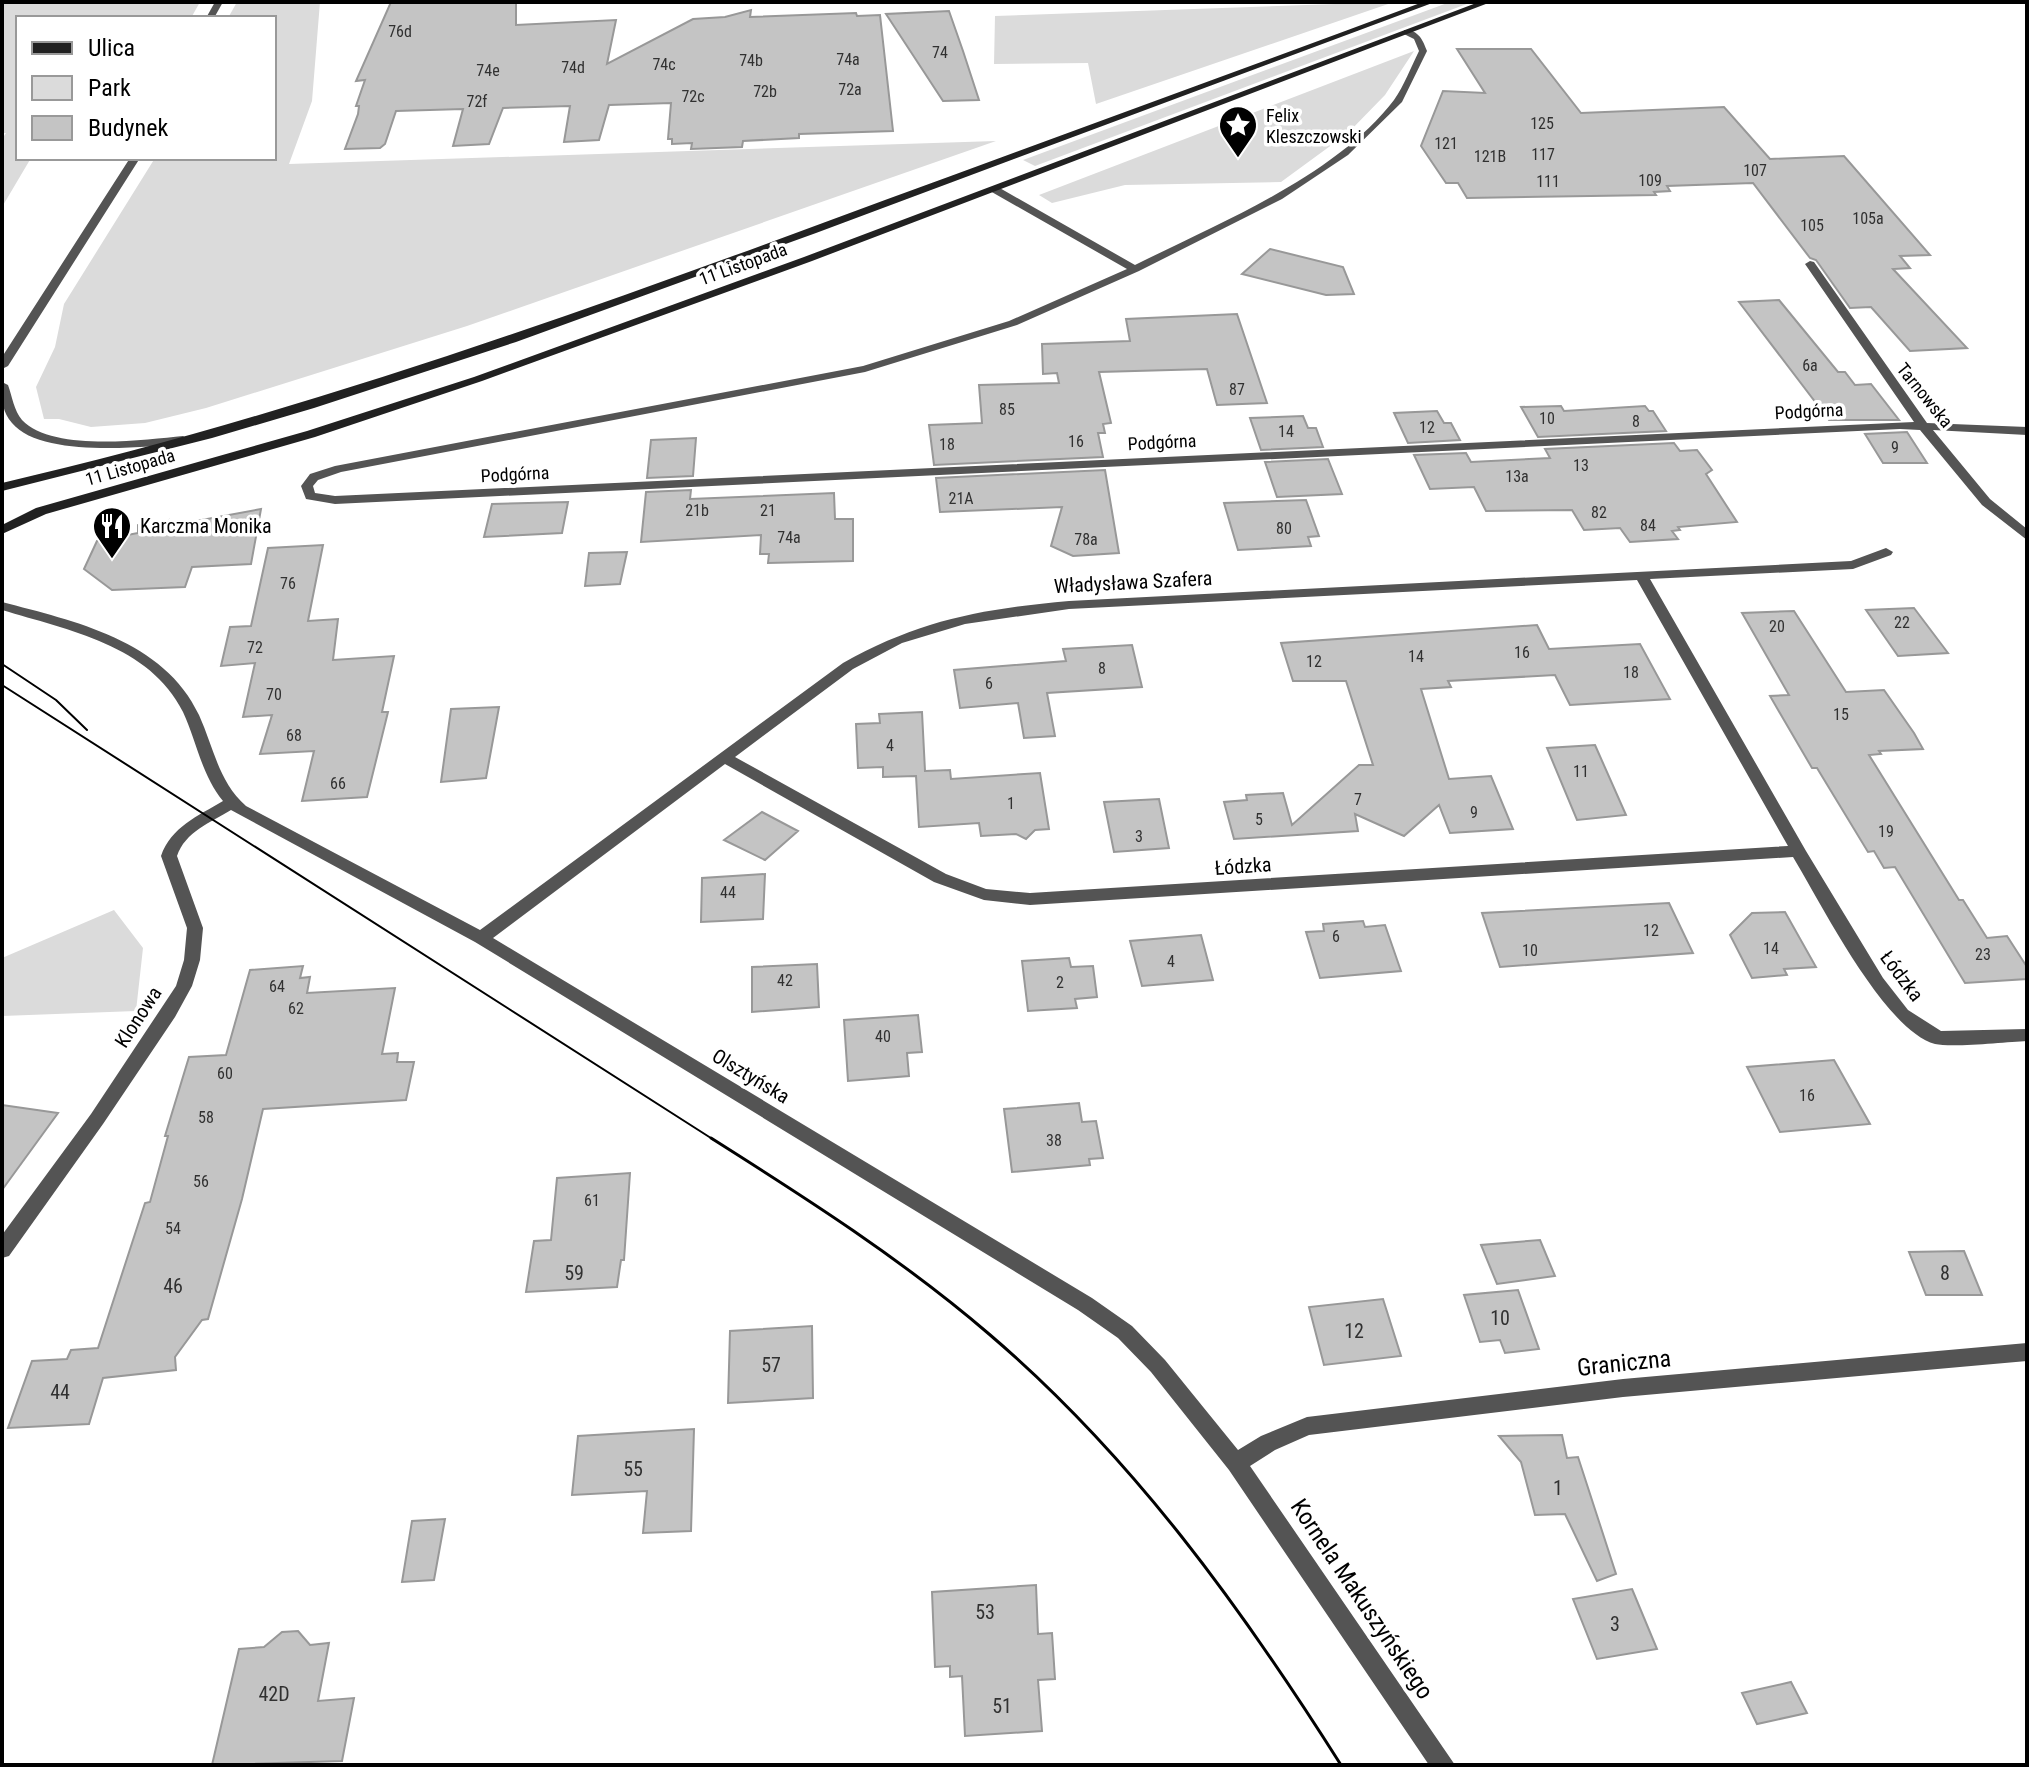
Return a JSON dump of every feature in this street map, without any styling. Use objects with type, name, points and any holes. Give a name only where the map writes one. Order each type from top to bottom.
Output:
[{"type":"main road","name":"11 Listopada","points":[[2,487],[188,440],[423,369],[610,305],[1431,2]]},
{"type":"main road","name":"11 Listopada","points":[[2,530],[41,511],[311,434],[478,379],[994,189],[1487,2]]},
{"type":"street","points":[[994,189],[1135,269],[1278,197],[1345,153],[1399,100],[1410,80],[1423,51],[1418,38],[1407,32]]},
{"type":"street","points":[[2,366],[134,160]]},
{"type":"street","name":"Tarnowska","points":[[1810,264],[1859,338],[1923,425],[1986,502],[2027,536]]},
{"type":"street","name":"Podgórna","points":[[1135,269],[1013,323],[865,369],[339,469],[314,477],[307,486],[310,496],[351,500],[1923,425],[2027,431]]},
{"type":"street","points":[[2,385],[11,414],[20,425],[40,436],[95,445],[188,440]]},
{"type":"street","name":"Władysława Szafera","points":[[481,938],[848,666],[900,638],[940,625],[1010,610],[1853,565],[1886,552]]},
{"type":"street","name":"Łódzka","points":[[1643,578],[1798,851],[1877,982],[1902,1014],[1938,1038],[2027,1035]]},
{"type":"street","points":[[2,606],[114,642],[155,665],[175,687],[189,710],[212,772],[231,803]]},
{"type":"street","name":"Łódzka","points":[[724,757],[940,878],[984,894],[1030,899],[1798,851]]},
{"type":"street","name":"Olsztyńska","points":[[231,803],[481,938],[1085,1304],[1125,1332],[1158,1366],[1236,1463]]},
{"type":"street","name":"Klonowa","points":[[2,1250],[97,1119],[184,986],[192,960],[195,928],[169,856],[174,842],[187,830],[231,803]]},
{"type":"street","name":"Graniczna","points":[[1236,1463],[1268,1443],[1307,1426],[1623,1388],[2027,1352]]},
{"type":"street","name":"Kornela Makuszyńskiego","points":[[1236,1463],[1443,1765]]},
{"type":"green space","points":[[2,2],[200,2],[192,16],[16,16],[16,160],[30,160],[2,207],[2,139],[6,133],[2,133]]},
{"type":"green space","points":[[237,2],[320,2],[312,101],[289,164],[996,141],[467,326],[206,408],[145,423],[91,427],[59,419],[44,419],[36,387],[55,347],[64,304],[154,160],[276,160],[276,16],[229,16]]},
{"type":"green space","points":[[1394,2],[1096,104],[1088,63],[994,64],[995,16]]},
{"type":"green space","points":[[1450,2],[1472,2],[1035,166],[1023,160]]},
{"type":"green space","points":[[1414,51],[1385,95],[1348,133],[1281,182],[1125,185],[1052,203],[1039,195]]},
{"type":"green space","points":[[114,910],[143,948],[136,1011],[2,1016],[2,958]]},
{"type":"building","points":[[391,2],[516,2],[516,25],[616,20],[607,64],[693,19],[725,17],[751,10],[750,17],[880,15],[893,131],[799,134],[799,138],[743,141],[742,147],[691,149],[692,143],[672,144],[672,139],[668,139],[671,103],[609,105],[599,140],[564,142],[570,106],[503,108],[489,144],[453,146],[463,109],[396,111],[385,144],[380,148],[345,149],[358,114],[359,106],[356,106],[365,80],[356,81]]},
{"type":"building","points":[[949,11],[979,100],[943,101],[886,14]]},
{"type":"building","points":[[1457,49],[1531,49],[1581,113],[1724,107],[1770,159],[1844,156],[1930,255],[1900,256],[1910,268],[1893,269],[1967,348],[1910,351],[1871,307],[1850,308],[1816,260],[1810,258],[1753,183],[1667,186],[1670,191],[1654,192],[1656,195],[1467,198],[1458,183],[1446,183],[1421,146],[1443,91],[1485,93]]},
{"type":"building","points":[[1270,249],[1343,267],[1354,294],[1326,295],[1242,274]]},
{"type":"building","points":[[1779,300],[1838,372],[1845,372],[1855,385],[1871,384],[1899,420],[1829,420],[1739,302]]},
{"type":"building","points":[[1237,314],[1267,403],[1217,405],[1207,369],[1099,372],[1111,423],[1103,424],[1105,433],[1098,433],[1103,457],[934,465],[929,425],[982,423],[979,385],[1059,383],[1057,373],[1043,374],[1042,344],[1130,341],[1126,319]]},
{"type":"building","points":[[1561,406],[1564,411],[1645,406],[1653,411],[1666,431],[1538,437],[1521,407]]},
{"type":"building","points":[[1437,411],[1444,423],[1451,423],[1460,440],[1408,443],[1394,413]]},
{"type":"building","points":[[1303,416],[1308,428],[1316,428],[1323,447],[1261,450],[1250,418]]},
{"type":"building","points":[[1907,432],[1927,463],[1883,463],[1865,434]]},
{"type":"building","points":[[696,438],[693,476],[647,478],[651,440]]},
{"type":"building","points":[[1674,443],[1680,451],[1697,450],[1712,470],[1706,474],[1737,522],[1678,527],[1680,530],[1672,531],[1678,539],[1630,542],[1620,528],[1584,530],[1572,510],[1486,511],[1474,487],[1430,489],[1414,455],[1466,453],[1471,462],[1550,458],[1545,449]]},
{"type":"building","points":[[1328,459],[1342,494],[1277,497],[1265,462]]},
{"type":"building","points":[[1105,470],[1119,553],[1073,556],[1051,546],[1062,507],[940,512],[936,478]]},
{"type":"building","points":[[691,490],[690,499],[834,493],[835,519],[853,519],[853,561],[768,563],[769,554],[760,554],[761,535],[641,542],[646,492]]},
{"type":"building","points":[[1306,500],[1319,536],[1308,537],[1311,546],[1238,550],[1224,503]]},
{"type":"building","points":[[568,502],[562,533],[484,537],[492,504]]},
{"type":"building","points":[[261,509],[251,564],[192,567],[185,587],[112,590],[84,569],[97,541],[138,533],[138,525],[169,520],[169,526]]},
{"type":"building","points":[[323,545],[308,621],[338,619],[333,660],[394,656],[382,712],[388,712],[367,797],[302,801],[314,751],[260,754],[272,715],[243,717],[255,663],[221,666],[230,627],[251,626],[268,548]]},
{"type":"building","points":[[627,552],[620,584],[585,586],[589,553]]},
{"type":"building","points":[[1914,608],[1948,653],[1898,656],[1866,610]]},
{"type":"building","points":[[1794,611],[1846,692],[1884,690],[1914,733],[1923,749],[1879,751],[1881,754],[1869,755],[1959,900],[1963,900],[1987,938],[2007,936],[2027,967],[2027,979],[1965,983],[1895,867],[1884,868],[1874,851],[1868,852],[1817,768],[1812,768],[1770,696],[1789,695],[1742,613]]},
{"type":"building","points":[[1537,625],[1549,649],[1640,644],[1670,699],[1570,705],[1555,675],[1448,681],[1451,687],[1421,689],[1449,779],[1491,776],[1513,829],[1450,833],[1439,805],[1404,836],[1355,814],[1358,831],[1234,839],[1224,802],[1247,800],[1246,795],[1283,793],[1292,825],[1359,765],[1373,765],[1346,681],[1293,681],[1281,643]]},
{"type":"building","points":[[1132,645],[1142,687],[1047,693],[1055,736],[1024,738],[1018,703],[960,708],[954,670],[1066,661],[1063,649]]},
{"type":"building","points":[[499,707],[486,778],[441,782],[451,709]]},
{"type":"building","points":[[922,712],[925,771],[950,770],[951,779],[1040,773],[1049,829],[1035,830],[1026,839],[1016,834],[981,836],[979,823],[919,827],[916,776],[883,777],[883,767],[858,768],[856,724],[880,723],[879,714]]},
{"type":"building","points":[[1595,745],[1626,815],[1577,820],[1547,748]]},
{"type":"building","points":[[1159,799],[1169,848],[1114,852],[1104,802]]},
{"type":"building","points":[[762,812],[798,831],[765,860],[724,840]]},
{"type":"building","points":[[765,874],[763,919],[701,922],[702,878]]},
{"type":"building","points":[[1669,903],[1693,953],[1500,967],[1482,913]]},
{"type":"building","points":[[1785,912],[1816,967],[1784,969],[1787,975],[1752,978],[1730,935],[1752,913]]},
{"type":"building","points":[[1363,921],[1365,927],[1385,925],[1401,971],[1320,978],[1306,932],[1324,931],[1323,924]]},
{"type":"building","points":[[1201,935],[1213,980],[1142,986],[1130,941]]},
{"type":"building","points":[[1069,958],[1071,967],[1093,966],[1097,997],[1075,999],[1077,1008],[1028,1011],[1022,961]]},
{"type":"building","points":[[817,964],[819,1007],[752,1012],[752,967]]},
{"type":"building","points":[[303,966],[300,978],[310,977],[307,993],[395,988],[382,1054],[398,1053],[397,1062],[414,1062],[406,1100],[263,1109],[242,1199],[208,1319],[202,1320],[175,1357],[176,1370],[103,1378],[89,1424],[8,1428],[32,1361],[67,1359],[71,1350],[98,1348],[145,1203],[150,1202],[168,1136],[165,1136],[189,1057],[226,1055],[250,970]]},
{"type":"building","points":[[918,1015],[922,1052],[907,1053],[909,1076],[848,1081],[844,1020]]},
{"type":"building","points":[[1834,1060],[1870,1124],[1780,1132],[1747,1067]]},
{"type":"building","points":[[1079,1103],[1082,1122],[1096,1121],[1103,1158],[1089,1159],[1090,1165],[1012,1172],[1004,1109]]},
{"type":"building","points":[[2,1105],[58,1113],[2,1190]]},
{"type":"building","points":[[630,1173],[624,1260],[621,1260],[617,1287],[526,1292],[534,1241],[551,1240],[557,1178]]},
{"type":"building","points":[[1540,1240],[1555,1276],[1497,1284],[1481,1245]]},
{"type":"building","points":[[1964,1251],[1982,1295],[1926,1295],[1909,1252]]},
{"type":"building","points":[[1518,1290],[1539,1349],[1505,1353],[1500,1340],[1480,1342],[1464,1295]]},
{"type":"building","points":[[1383,1299],[1401,1356],[1324,1365],[1309,1307]]},
{"type":"building","points":[[812,1326],[813,1398],[728,1403],[730,1331]]},
{"type":"building","points":[[694,1429],[691,1531],[643,1533],[647,1491],[572,1495],[578,1436]]},
{"type":"building","points":[[1562,1435],[1567,1458],[1578,1457],[1616,1574],[1597,1581],[1565,1514],[1535,1515],[1521,1462],[1499,1436]]},
{"type":"building","points":[[445,1519],[434,1580],[402,1582],[412,1521]]},
{"type":"building","points":[[1036,1585],[1038,1634],[1052,1633],[1055,1679],[1038,1680],[1042,1731],[965,1736],[962,1676],[950,1677],[950,1666],[935,1667],[932,1592]]},
{"type":"building","points":[[1632,1589],[1657,1649],[1597,1659],[1573,1599]]},
{"type":"building","points":[[298,1631],[310,1645],[329,1643],[318,1701],[354,1698],[342,1761],[212,1765],[239,1649],[264,1647],[282,1632]]},
{"type":"building","points":[[1791,1682],[1807,1713],[1757,1724],[1742,1693]]},
{"type":"tram line","points":[[2,664],[56,700],[87,730]]},
{"type":"tram line","points":[[2,685],[714,1140]]},
{"type":"tram line","points":[[711,1138],[888,1255],[989,1334],[1041,1381],[1137,1482],[1181,1536],[1264,1648],[1341,1765]]},
{"type":"place","name":"Felix Kleszczowski","points":[[1238,159]]},
{"type":"place","name":"Karczma Monika","points":[[112,560]]}]
